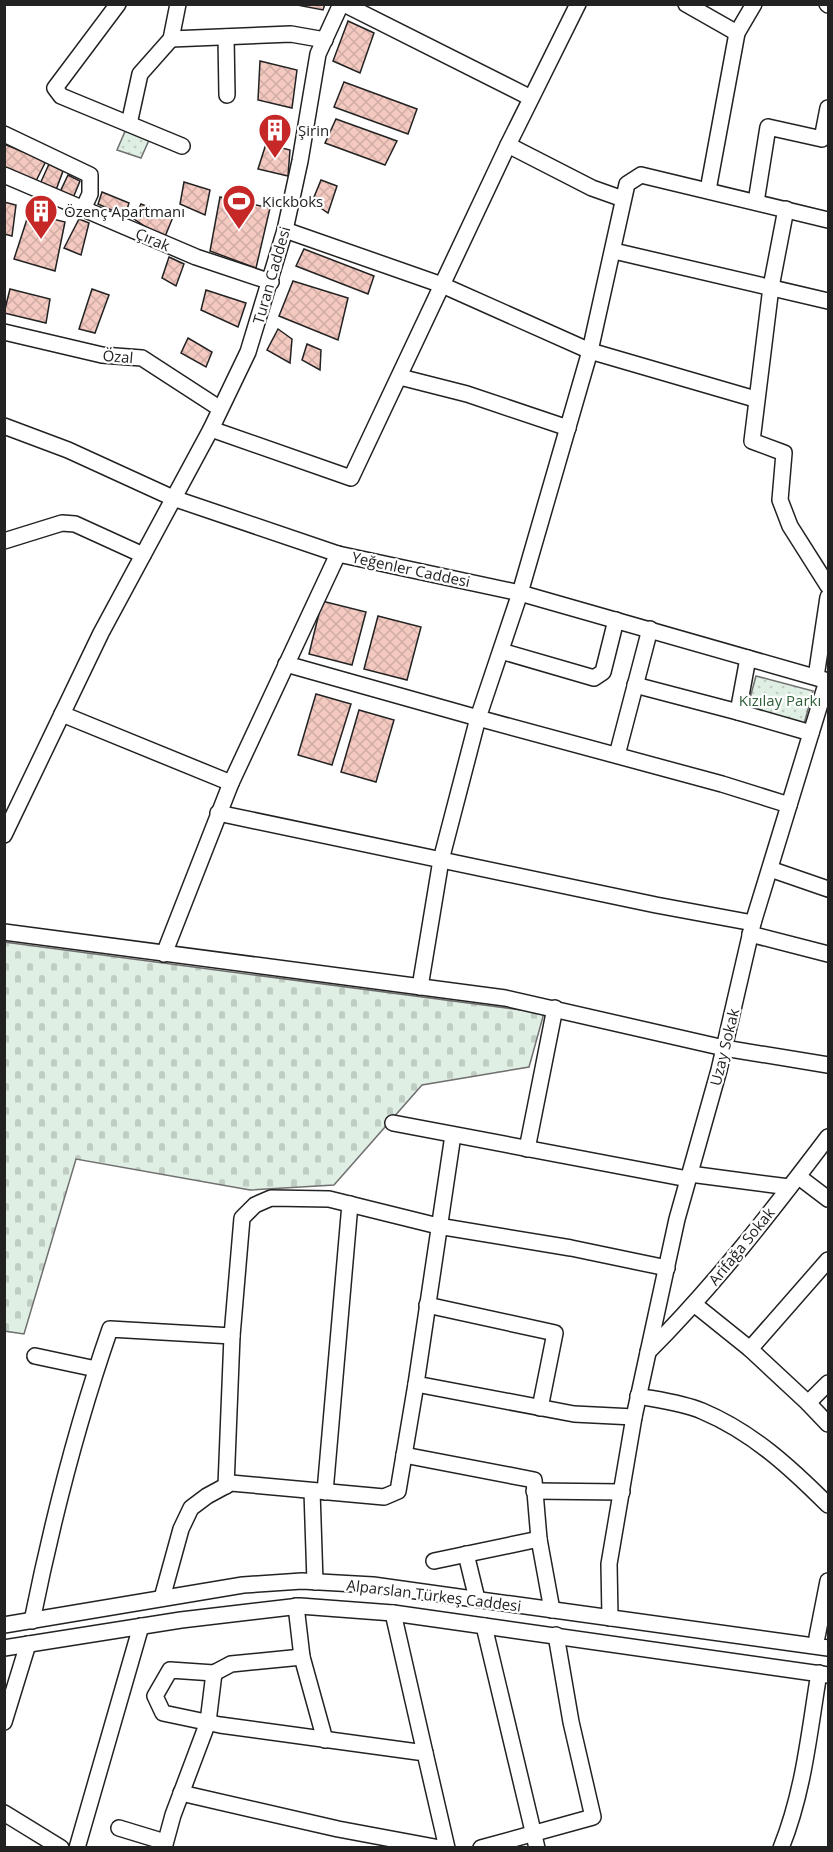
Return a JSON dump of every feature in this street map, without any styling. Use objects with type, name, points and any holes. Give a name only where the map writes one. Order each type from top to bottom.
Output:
[{"type":"street","points":[[118,4],[55,88],[61,96],[182,146]]},
{"type":"street","points":[[129,124],[140,74],[171,39],[178,4]]},
{"type":"street","points":[[343,4],[531,98]]},
{"type":"street","name":"Turan Caddesi","points":[[4,835],[101,633],[211,429],[219,408],[248,352],[285,230],[300,161],[318,54],[343,4]]},
{"type":"street","points":[[686,4],[737,33]]},
{"type":"street","points":[[708,190],[737,33],[754,4]]},
{"type":"street","points":[[211,429],[351,478],[508,145],[577,5]]},
{"type":"street","points":[[171,39],[291,34],[325,40]]},
{"type":"street","points":[[226,37],[227,95]]},
{"type":"street","points":[[756,202],[768,127],[822,139],[828,108]]},
{"type":"street","points":[[4,134],[90,175],[90,194],[83,209]]},
{"type":"street","points":[[508,145],[592,188],[623,199]]},
{"type":"street","points":[[420,987],[441,860],[478,718],[520,593],[590,351],[614,251],[627,184],[642,175],[828,220]]},
{"type":"street","name":"Çırak","points":[[4,176],[196,257],[271,282]]},
{"type":"street","points":[[786,209],[771,287],[755,399],[752,441],[784,453],[780,500],[790,526],[828,586]]},
{"type":"street","points":[[285,230],[442,285],[590,351],[755,399]]},
{"type":"street","points":[[614,251],[828,302]]},
{"type":"street","name":"Özal","points":[[4,332],[102,355],[142,358],[219,408]]},
{"type":"street","points":[[400,377],[467,394],[568,428]]},
{"type":"street","name":"Yeğenler Caddesi","points":[[4,426],[68,450],[173,498],[338,554],[520,593],[824,680]]},
{"type":"street","points":[[4,541],[62,523],[75,524],[143,555]]},
{"type":"street","points":[[164,954],[231,783],[338,554]]},
{"type":"street","name":"Uzay Sokak","points":[[610,1618],[609,1564],[638,1396],[689,1176],[724,1048],[752,928],[811,733],[824,680],[828,597]]},
{"type":"street","points":[[501,651],[594,678],[603,672],[616,620]]},
{"type":"street","points":[[617,755],[650,629]]},
{"type":"street","points":[[738,712],[748,658]]},
{"type":"street","points":[[286,664],[789,805]]},
{"type":"street","points":[[635,685],[811,733]]},
{"type":"street","points":[[62,714],[231,783]]},
{"type":"street","points":[[218,813],[656,905],[752,928],[828,954]]},
{"type":"street","points":[[770,869],[828,889]]},
{"type":"street","points":[[4,932],[505,998],[724,1048],[828,1065]]},
{"type":"street","points":[[527,1149],[555,1008]]},
{"type":"street","points":[[393,1124],[689,1176],[794,1182],[828,1199]]},
{"type":"street","points":[[162,1598],[181,1529],[191,1508],[231,1483],[390,1496],[398,1491],[453,1135]]},
{"type":"street","name":"Arifağa Sokak","points":[[648,1352],[694,1304],[828,1137]]},
{"type":"street","points":[[226,1486],[232,1336],[243,1218],[255,1205],[271,1198],[329,1199],[438,1226],[571,1248],[667,1268]]},
{"type":"street","points":[[315,1582],[319,1492],[350,1204]]},
{"type":"street","points":[[750,1349],[828,1260]]},
{"type":"street","points":[[694,1304],[750,1349],[828,1424]]},
{"type":"street","points":[[427,1305],[555,1333],[540,1408]]},
{"type":"street","points":[[32,1621],[47,1546],[96,1369],[110,1329],[232,1336]]},
{"type":"street","points":[[35,1356],[96,1369]]},
{"type":"street","points":[[808,1403],[828,1383]]},
{"type":"street","points":[[416,1384],[574,1414],[634,1417]]},
{"type":"street","points":[[638,1396],[700,1410],[744,1431],[794,1471],[828,1505]]},
{"type":"street","points":[[404,1455],[534,1480],[539,1539],[552,1610]]},
{"type":"street","points":[[534,1491],[622,1492]]},
{"type":"street","points":[[434,1562],[539,1539]]},
{"type":"street","points":[[466,1554],[477,1599]]},
{"type":"street","points":[[817,1637],[828,1581]]},
{"type":"street","name":"Alparslan Türkeş Caddesi","points":[[4,1625],[243,1585],[315,1582],[373,1584],[828,1648]]},
{"type":"street","points":[[296,1606],[302,1657],[326,1740]]},
{"type":"street","name":"Alparslan Türkeş Caddesi","points":[[4,1648],[141,1626],[296,1606],[393,1613],[824,1674]]},
{"type":"street","points":[[393,1613],[447,1848]]},
{"type":"street","points":[[77,1848],[141,1626]]},
{"type":"street","points":[[484,1626],[535,1841]]},
{"type":"street","points":[[481,1848],[535,1841],[593,1817],[571,1722],[556,1635]]},
{"type":"street","points":[[4,1722],[28,1644]]},
{"type":"street","points":[[302,1657],[231,1664],[214,1673],[170,1670],[155,1696],[163,1713],[326,1740],[425,1752]]},
{"type":"street","points":[[119,1828],[165,1845],[181,1792],[208,1722],[214,1673]]},
{"type":"street","points":[[781,1848],[795,1814],[824,1674]]},
{"type":"street","points":[[181,1792],[338,1829],[440,1848]]},
{"type":"street","points":[[4,1813],[61,1848]]},
{"type":"green space","points":[[126,129],[150,138],[141,158],[117,150]]},
{"type":"green space","name":"Kızılay Parkı","points":[[756,676],[813,691],[804,724],[747,709]]},
{"type":"green space","points":[[4,942],[544,1013],[529,1067],[422,1085],[334,1185],[250,1190],[76,1159],[24,1334],[4,1331]]},
{"type":"building","points":[[292,4],[325,4],[323,10]]},
{"type":"building","points":[[348,21],[374,33],[360,73],[333,61]]},
{"type":"building","points":[[260,61],[297,70],[292,108],[258,100]]},
{"type":"building","points":[[344,82],[417,109],[408,134],[334,107]]},
{"type":"building","points":[[336,119],[397,141],[385,165],[325,143]]},
{"type":"building","points":[[4,144],[46,161],[35,183],[4,169]]},
{"type":"building","name":"Şirin","points":[[266,144],[290,150],[288,176],[258,169]]},
{"type":"building","points":[[49,164],[63,171],[56,190],[40,184]]},
{"type":"building","points":[[68,175],[80,181],[73,198],[60,192]]},
{"type":"building","points":[[321,180],[337,186],[328,213],[312,202]]},
{"type":"building","points":[[184,182],[210,190],[205,215],[180,204]]},
{"type":"building","points":[[102,192],[129,203],[125,216],[98,204]]},
{"type":"building","name":"Kickboks","points":[[220,197],[270,208],[256,268],[210,251]]},
{"type":"building","points":[[4,202],[16,205],[12,236],[4,234]]},
{"type":"building","points":[[141,204],[173,217],[164,239],[134,219]]},
{"type":"building","name":"Özenç Apartmanı","points":[[29,213],[65,222],[55,271],[14,259]]},
{"type":"building","points":[[79,219],[89,223],[81,255],[64,248]]},
{"type":"building","points":[[304,249],[374,276],[368,294],[296,266]]},
{"type":"building","points":[[169,257],[184,264],[176,286],[162,278]]},
{"type":"building","points":[[293,281],[348,298],[338,340],[279,316]]},
{"type":"building","points":[[10,289],[50,299],[46,323],[4,313]]},
{"type":"building","points":[[92,289],[109,295],[95,333],[79,329]]},
{"type":"building","points":[[206,290],[246,303],[238,327],[201,310]]},
{"type":"building","points":[[278,329],[292,339],[290,363],[267,350]]},
{"type":"building","points":[[188,338],[212,352],[206,367],[181,353]]},
{"type":"building","points":[[307,344],[321,350],[320,370],[302,360]]},
{"type":"building","points":[[322,601],[366,612],[352,665],[309,654]]},
{"type":"building","points":[[378,616],[421,627],[407,680],[364,669]]},
{"type":"building","points":[[316,694],[351,704],[332,765],[298,755]]},
{"type":"building","points":[[359,710],[394,720],[376,782],[341,772]]},
{"type":"place","name":"Şirin","points":[[275,159]]},
{"type":"place","name":"Kickboks","points":[[239,230]]},
{"type":"place","name":"Özenç Apartmanı","points":[[41,240]]}]
